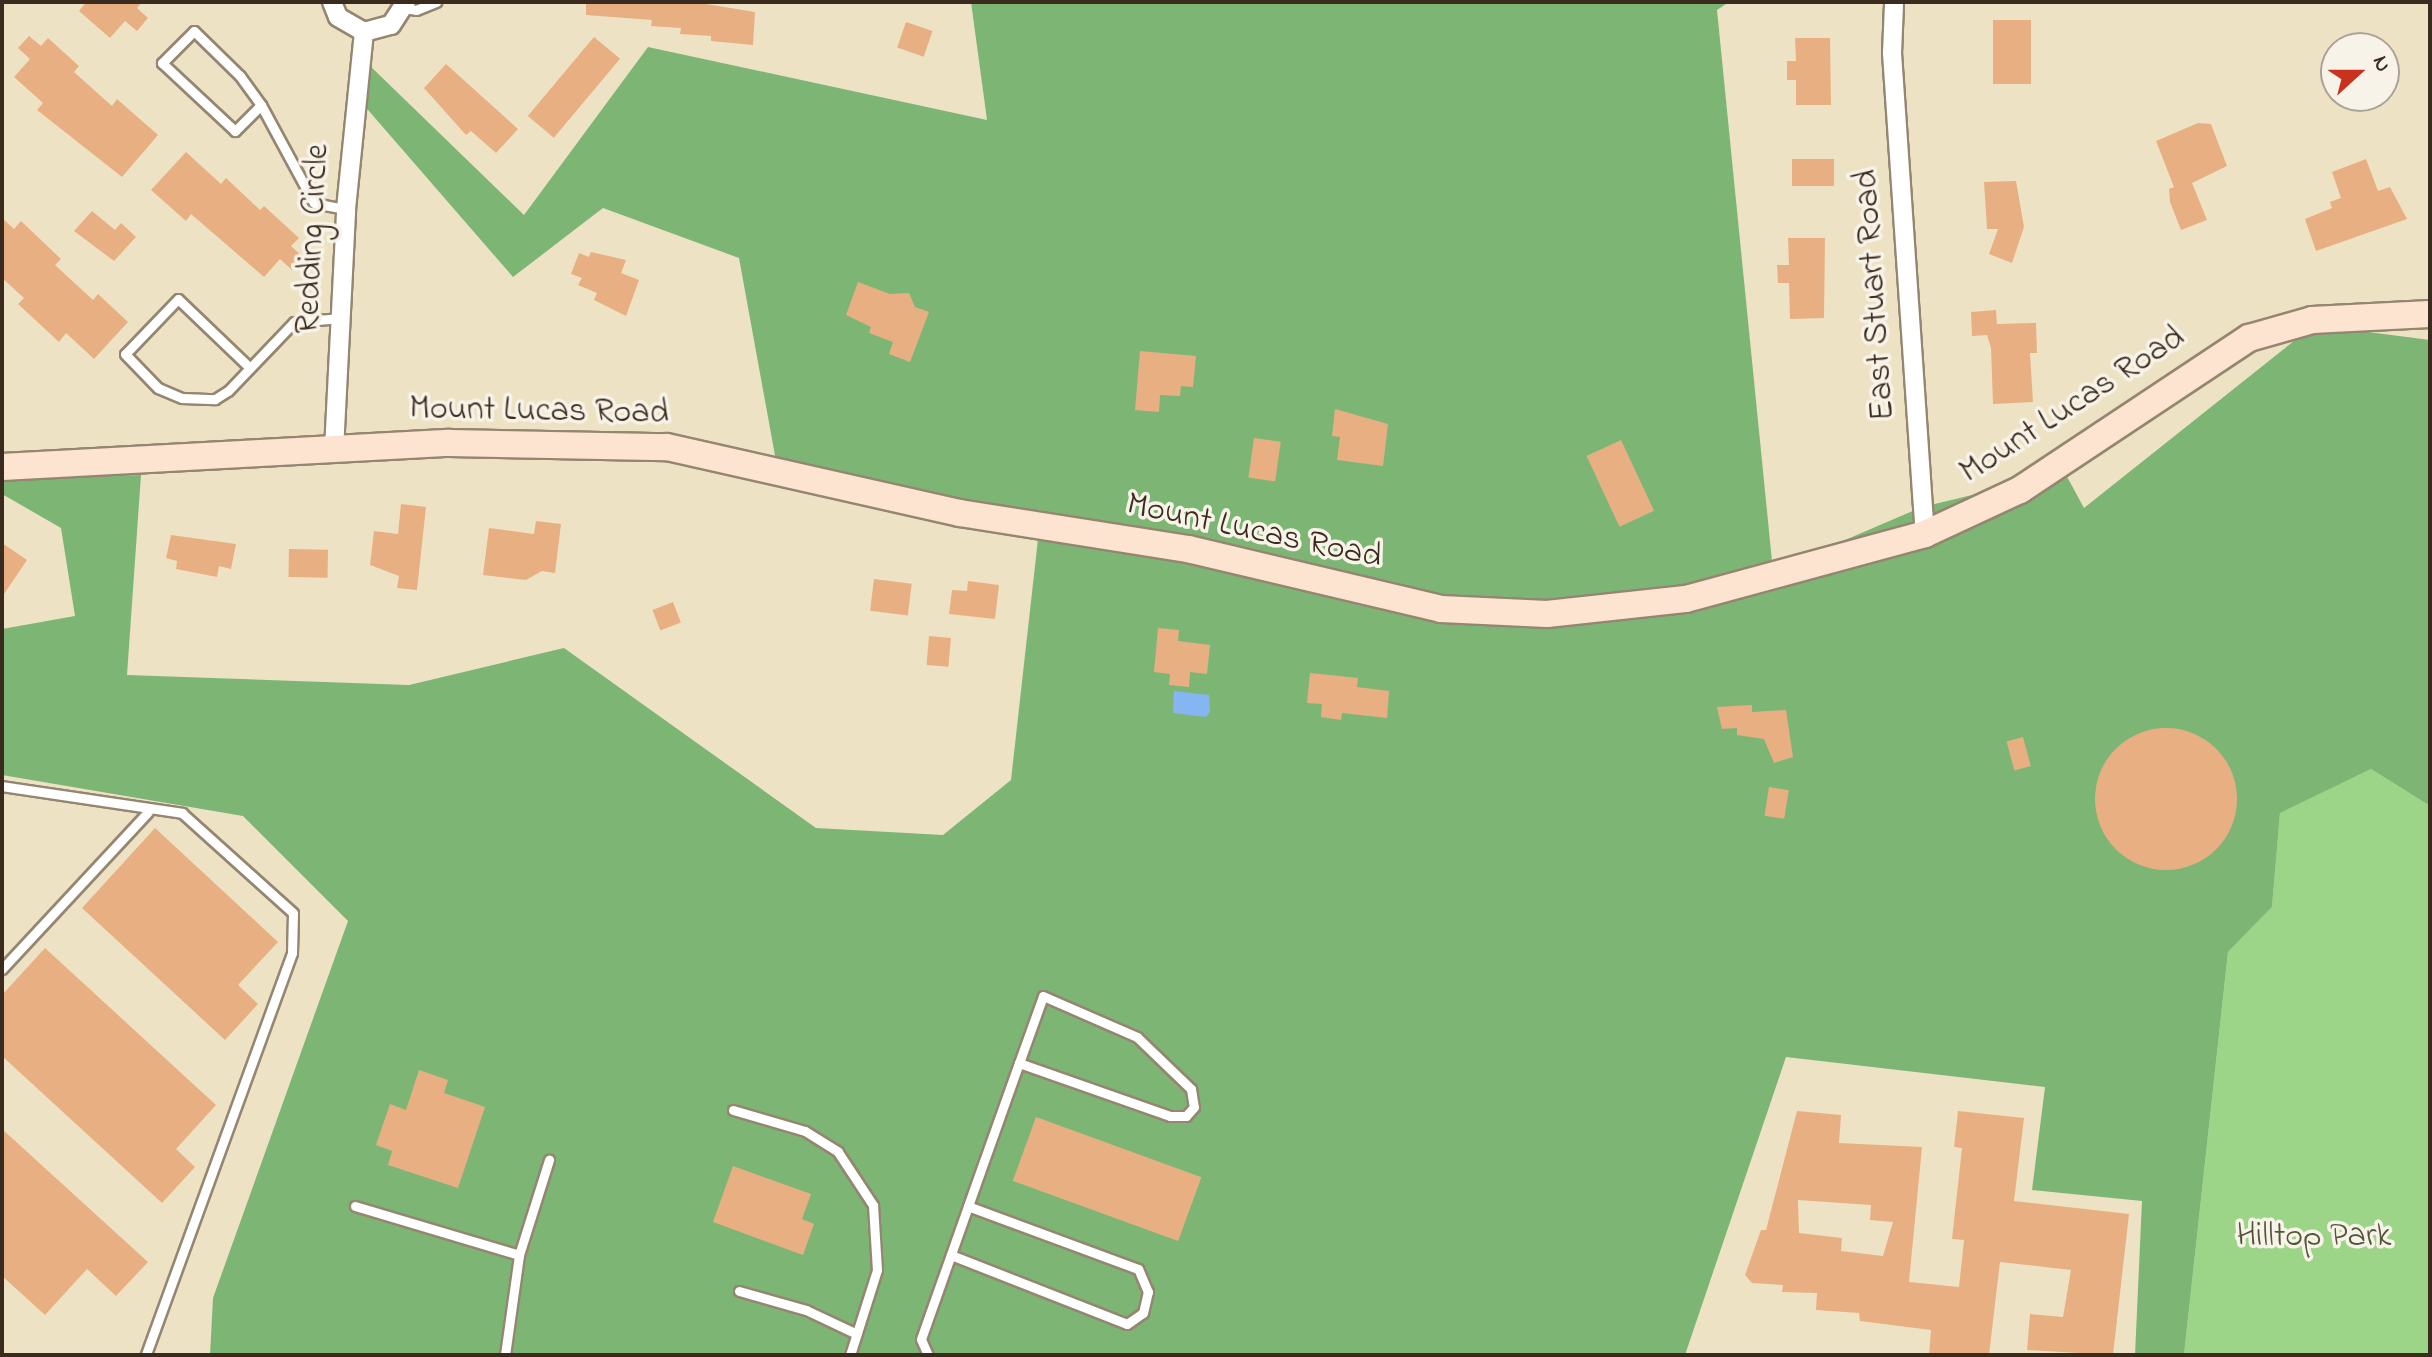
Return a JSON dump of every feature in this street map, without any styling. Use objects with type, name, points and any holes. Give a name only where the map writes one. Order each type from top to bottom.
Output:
[{"type":"street","points":[[332,2],[338,17],[364,32],[391,25],[405,5]]},
{"type":"street","name":"East Stuart Road","points":[[1891,3],[1925,534]]},
{"type":"street","name":"Redding Circle","points":[[334,450],[346,209],[364,32]]},
{"type":"street","name":"Mount Lucas Road","points":[[2,467],[520,442],[667,447],[960,513],[1188,549],[1404,602],[1488,615],[1617,609],[1686,599],[1925,534],[2020,490],[2249,338],[2312,320],[2430,314]]},
{"type":"lane","points":[[405,5],[416,10],[436,2]]},
{"type":"lane","points":[[261,105],[235,131],[162,63],[194,31],[240,76],[261,105],[314,203],[346,209]]},
{"type":"lane","points":[[249,367],[178,299],[125,354],[158,388],[199,401],[228,391],[294,322],[341,318]]},
{"type":"lane","points":[[2,786],[148,812],[182,813],[293,913],[292,953],[146,1355]]},
{"type":"lane","points":[[2,969],[148,812]]},
{"type":"lane","points":[[928,1355],[921,1339],[968,1206],[1019,1063],[1043,996],[1137,1037],[1191,1089],[1194,1107],[1186,1116],[1170,1116],[1019,1063]]},
{"type":"lane","points":[[733,1110],[805,1131],[838,1152],[873,1205],[877,1270],[850,1355]]},
{"type":"lane","points":[[505,1355],[519,1255],[549,1160]]},
{"type":"lane","points":[[355,1206],[519,1255]]},
{"type":"lane","points":[[951,1255],[1127,1324],[1143,1313],[1148,1292],[1138,1269],[968,1206]]},
{"type":"lane","points":[[739,1291],[806,1310],[857,1334]]},
{"type":"green space","points":[[971,2],[1729,2],[1717,10],[1773,571],[1922,507],[2065,473],[2084,508],[2314,325],[2430,340],[2430,806],[2371,769],[2280,813],[2272,907],[2228,952],[2184,1355],[2135,1355],[2142,1201],[2032,1190],[2045,1087],[1786,1057],[1685,1355],[210,1355],[213,1298],[348,921],[243,816],[2,775],[2,629],[75,616],[61,528],[2,494],[2,479],[141,475],[127,675],[409,685],[564,648],[816,828],[943,835],[1011,780],[1039,530],[778,472],[739,258],[603,208],[513,277],[362,103],[366,62],[524,215],[648,47],[987,120]]},
{"type":"green space","name":"Hilltop Park","points":[[2371,769],[2430,806],[2430,1355],[2184,1355],[2228,952],[2272,907],[2280,812]]},
{"type":"water","points":[[1174,691],[1209,695],[1210,712],[1206,717],[1173,713]]},
{"type":"building","points":[[86,2],[142,2],[137,8],[148,18],[137,31],[125,21],[110,38],[79,11]]},
{"type":"building","points":[[586,2],[694,2],[755,12],[753,45],[711,41],[711,36],[680,34],[681,28],[651,26],[652,20],[586,15]]},
{"type":"building","points":[[1993,20],[2031,20],[2031,84],[1993,84]]},
{"type":"building","points":[[906,22],[932,31],[924,57],[897,48]]},
{"type":"building","points":[[29,36],[41,46],[48,38],[79,66],[74,72],[112,106],[117,99],[158,135],[122,177],[37,110],[43,103],[14,77],[30,59],[18,48]]},
{"type":"building","points":[[594,37],[620,59],[554,138],[528,116]]},
{"type":"building","points":[[1795,38],[1830,38],[1831,105],[1796,105],[1796,80],[1787,80],[1787,61],[1796,61]]},
{"type":"building","points":[[446,64],[518,129],[496,153],[471,131],[466,135],[424,88]]},
{"type":"building","points":[[2198,123],[2211,124],[2227,166],[2192,183],[2207,220],[2181,230],[2170,202],[2169,189],[2174,187],[2156,141]]},
{"type":"building","points":[[186,152],[221,184],[226,178],[260,210],[264,206],[299,238],[291,246],[303,257],[292,270],[280,259],[264,277],[191,214],[186,221],[151,190]]},
{"type":"building","points":[[1792,159],[1834,159],[1834,186],[1792,186]]},
{"type":"building","points":[[2366,159],[2378,191],[2390,187],[2407,219],[2316,251],[2305,219],[2332,208],[2330,202],[2341,198],[2332,172]]},
{"type":"building","points":[[2016,181],[2024,227],[2012,263],[1989,254],[1998,229],[1987,229],[1984,182]]},
{"type":"building","points":[[92,211],[115,230],[121,223],[136,237],[114,261],[74,231]]},
{"type":"building","points":[[2,218],[14,229],[21,221],[61,259],[55,265],[93,300],[98,294],[128,322],[94,359],[66,333],[59,342],[18,304],[24,298],[2,278]]},
{"type":"building","points":[[1788,238],[1825,238],[1824,318],[1790,319],[1789,283],[1778,283],[1777,265],[1789,265]]},
{"type":"building","points":[[591,252],[626,260],[621,273],[639,280],[626,316],[594,300],[597,293],[578,285],[582,278],[571,274],[579,253],[589,257]]},
{"type":"building","points":[[858,282],[890,294],[909,293],[915,307],[929,312],[910,362],[889,354],[893,342],[869,333],[871,327],[846,315]]},
{"type":"building","points":[[1996,310],[1997,324],[2036,323],[2037,353],[2030,353],[2033,402],[1993,404],[1991,348],[1987,335],[1972,336],[1971,312]]},
{"type":"building","points":[[1140,351],[1196,356],[1193,387],[1181,386],[1180,396],[1160,395],[1159,412],[1135,410]]},
{"type":"building","points":[[1335,409],[1388,424],[1383,466],[1337,460],[1340,437],[1332,436]]},
{"type":"building","points":[[1254,438],[1281,442],[1275,481],[1248,478]]},
{"type":"building","points":[[1621,440],[1654,511],[1620,527],[1587,456]]},
{"type":"building","points":[[401,504],[426,507],[417,590],[397,588],[399,576],[370,565],[374,531],[398,534]]},
{"type":"building","points":[[536,521],[561,524],[555,573],[542,571],[526,580],[483,575],[489,528],[534,534]]},
{"type":"building","points":[[171,535],[236,544],[231,569],[219,566],[217,577],[176,569],[177,561],[166,558]]},
{"type":"building","points":[[2,543],[27,560],[2,597]]},
{"type":"building","points":[[289,549],[328,550],[328,578],[289,577]]},
{"type":"building","points":[[874,579],[912,584],[908,615],[870,611]]},
{"type":"building","points":[[968,581],[999,585],[995,619],[949,614],[952,590],[967,591]]},
{"type":"building","points":[[673,602],[681,623],[660,630],[652,610]]},
{"type":"building","points":[[1158,628],[1179,630],[1178,641],[1210,645],[1207,674],[1190,672],[1189,687],[1169,685],[1170,674],[1154,672]]},
{"type":"building","points":[[929,636],[951,638],[948,667],[926,665]]},
{"type":"building","points":[[1310,673],[1358,678],[1357,687],[1389,691],[1387,718],[1342,713],[1341,720],[1321,717],[1322,704],[1307,703]]},
{"type":"building","points":[[1752,705],[1752,712],[1786,710],[1793,757],[1774,763],[1764,739],[1737,735],[1737,728],[1722,729],[1717,707]]},
{"type":"building","points":[[2166,728],[2193,734],[2216,749],[2231,772],[2237,799],[2231,826],[2216,849],[2193,864],[2166,870],[2139,864],[2116,849],[2101,826],[2095,799],[2101,772],[2116,749],[2139,734]]},
{"type":"building","points":[[2023,737],[2031,766],[2014,770],[2007,741]]},
{"type":"building","points":[[1769,787],[1789,790],[1784,819],[1764,816]]},
{"type":"building","points":[[155,828],[278,942],[238,985],[258,1004],[225,1040],[82,908]]},
{"type":"building","points":[[45,948],[216,1105],[176,1149],[195,1167],[162,1203],[2,1056],[2,995]]},
{"type":"building","points":[[419,1070],[448,1080],[444,1093],[485,1107],[458,1188],[388,1165],[392,1151],[376,1145],[390,1104],[406,1110]]},
{"type":"building","points":[[1797,1111],[1841,1115],[1839,1143],[1922,1147],[1909,1282],[1959,1287],[1964,1240],[1952,1239],[1962,1148],[1954,1147],[1958,1111],[2024,1118],[2014,1201],[2129,1214],[2113,1355],[2027,1350],[2030,1314],[2063,1317],[2071,1270],[2000,1262],[1989,1355],[1929,1355],[1931,1330],[1860,1321],[1859,1313],[1816,1310],[1817,1293],[1782,1292],[1783,1285],[1752,1283],[1745,1275],[1761,1230],[1766,1230]],"holes":[[[1798,1200],[1871,1205],[1870,1220],[1893,1222],[1883,1256],[1841,1251],[1842,1238],[1799,1233]]]},
{"type":"building","points":[[1036,1117],[1201,1177],[1178,1241],[1013,1181]]},
{"type":"building","points":[[2,1129],[148,1262],[116,1296],[87,1269],[45,1315],[2,1276]]},
{"type":"building","points":[[733,1166],[811,1194],[802,1219],[814,1224],[803,1255],[713,1222]]}]
